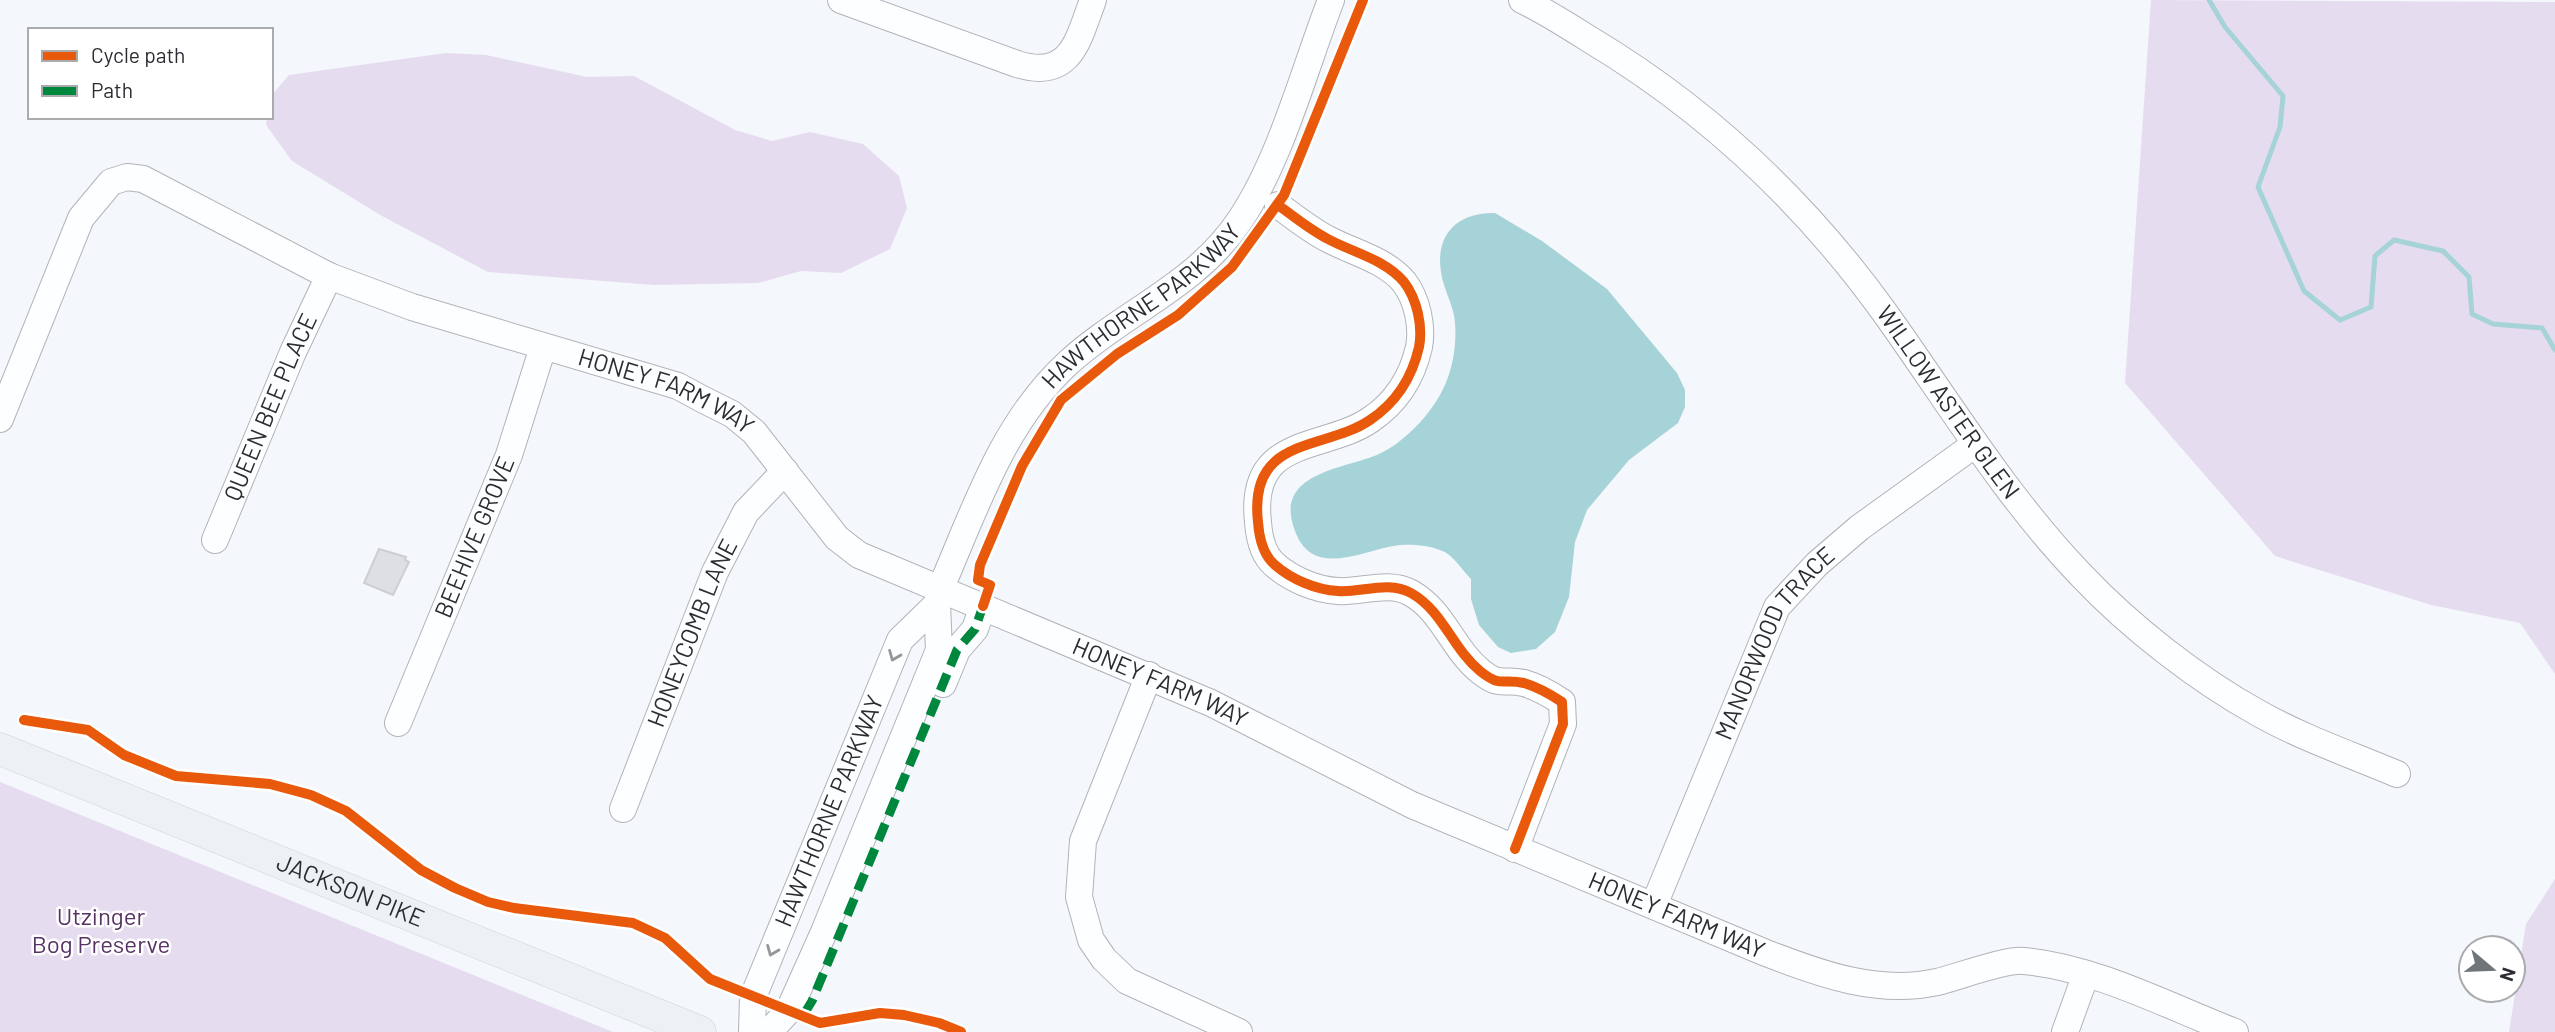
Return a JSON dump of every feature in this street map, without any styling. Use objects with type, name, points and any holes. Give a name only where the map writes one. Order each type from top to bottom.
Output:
[{"type":"main road","name":"JACKSON PIKE","points":[[0,749],[700,1032]]},
{"type":"street","points":[[841,0],[1017,64],[1044,69],[1066,58],[1074,48],[1093,0]]},
{"type":"street","name":"HAWTHORNE PARKWAY","points":[[752,1032],[753,997],[900,640],[938,597],[1011,432],[1035,397],[1071,360],[1183,280],[1239,221],[1265,175],[1331,0]]},
{"type":"street","name":"WILLOW ASTER GLEN","points":[[1522,0],[1616,55],[1695,111],[1765,172],[1836,249],[1884,313],[1974,444],[2082,576],[2129,620],[2211,684],[2262,715],[2397,774]]},
{"type":"street","name":"HONEY FARM WAY","points":[[0,419],[81,218],[111,182],[127,177],[143,178],[329,276],[412,307],[678,386],[732,414],[754,432],[837,538],[859,555],[938,597],[983,606],[1149,675],[1211,703],[1412,805],[1766,953],[1823,975],[1857,983],[1891,985],[1933,983],[2021,960],[2086,974],[2235,1032]]},
{"type":"street","points":[[1278,205],[1325,238],[1376,261],[1403,281],[1416,304],[1421,336],[1414,368],[1398,396],[1369,421],[1298,445],[1278,459],[1263,481],[1256,511],[1260,539],[1273,564],[1304,583],[1338,591],[1371,586],[1408,591],[1436,611],[1457,647],[1496,683],[1522,682],[1548,692],[1562,702],[1563,724],[1515,849]]},
{"type":"street","name":"QUEEN BEE PLACE","points":[[215,540],[293,352],[329,276]]},
{"type":"street","name":"BEEHIVE GROVE","points":[[398,723],[509,455],[543,347]]},
{"type":"street","name":"MANORWOOD TRACE","points":[[1654,905],[1776,607],[1817,564],[1860,528],[1974,444]]},
{"type":"street","name":"HONEYCOMB LANE","points":[[623,809],[715,572],[746,512],[785,471]]},
{"type":"street","name":"HAWTHORNE PARKWAY","points":[[769,1032],[789,1010],[824,932],[939,650],[938,597]]},
{"type":"street","points":[[804,1014],[812,1002],[957,650],[975,629],[983,606]]},
{"type":"street","points":[[1149,675],[1083,842],[1079,897],[1091,940],[1104,959],[1127,981],[1239,1032]]},
{"type":"street","points":[[2065,1032],[2086,974]]},
{"type":"green space","points":[[2151,0],[2555,2],[2555,674],[2520,623],[2431,605],[2275,556],[2125,383]]},
{"type":"green space","points":[[446,53],[486,55],[587,77],[634,76],[735,130],[772,141],[810,132],[863,144],[899,176],[907,208],[890,249],[841,273],[801,271],[758,283],[654,285],[488,272],[382,216],[292,161],[266,125],[267,119],[273,119],[273,94],[289,75]]},
{"type":"green space","name":"Utzinger Bog Preserve","points":[[0,782],[613,1032],[0,1032]]},
{"type":"green space","points":[[2555,879],[2555,1032],[2509,1032],[2513,1004],[2527,1004],[2526,924]]},
{"type":"water","points":[[1495,213],[1542,241],[1607,289],[1677,373],[1685,390],[1685,407],[1678,423],[1629,460],[1587,510],[1575,542],[1569,597],[1555,632],[1536,649],[1511,653],[1498,647],[1479,625],[1471,599],[1471,579],[1445,552],[1426,546],[1405,545],[1352,556],[1325,558],[1313,554],[1303,545],[1295,531],[1291,511],[1294,496],[1303,485],[1332,469],[1388,449],[1414,429],[1435,404],[1448,378],[1455,341],[1454,316],[1441,272],[1442,247],[1446,236],[1460,221],[1470,216]]},
{"type":"building","points":[[379,549],[406,557],[405,560],[409,562],[393,595],[364,583]]},
{"type":"waterway","points":[[2209,0],[2225,27],[2283,96],[2280,127],[2258,187],[2304,291],[2340,320],[2371,307],[2375,256],[2394,240],[2443,251],[2469,277],[2472,314],[2493,324],[2542,328],[2555,350]]},
{"type":"marked path","points":[[804,1014],[812,1001],[957,650],[975,629],[983,606]]},
{"type":"cycle path","points":[[983,606],[990,585],[978,580],[980,565],[1022,466],[1061,400],[1117,354],[1178,315],[1232,267],[1284,195],[1363,0]]},
{"type":"cycle path","points":[[1278,205],[1320,234],[1378,262],[1396,274],[1409,289],[1416,304],[1420,339],[1408,379],[1396,397],[1380,413],[1352,430],[1293,450],[1277,460],[1265,474],[1258,494],[1258,522],[1262,545],[1267,556],[1281,570],[1313,586],[1338,591],[1393,587],[1411,593],[1440,620],[1462,652],[1480,671],[1497,681],[1529,685],[1562,702],[1563,724],[1515,849]]},
{"type":"cycle path","points":[[24,720],[88,730],[124,755],[176,776],[270,784],[311,795],[346,811],[421,870],[455,888],[488,902],[514,908],[633,923],[665,938],[710,979],[820,1023],[880,1013],[939,1023],[961,1032]]}]
